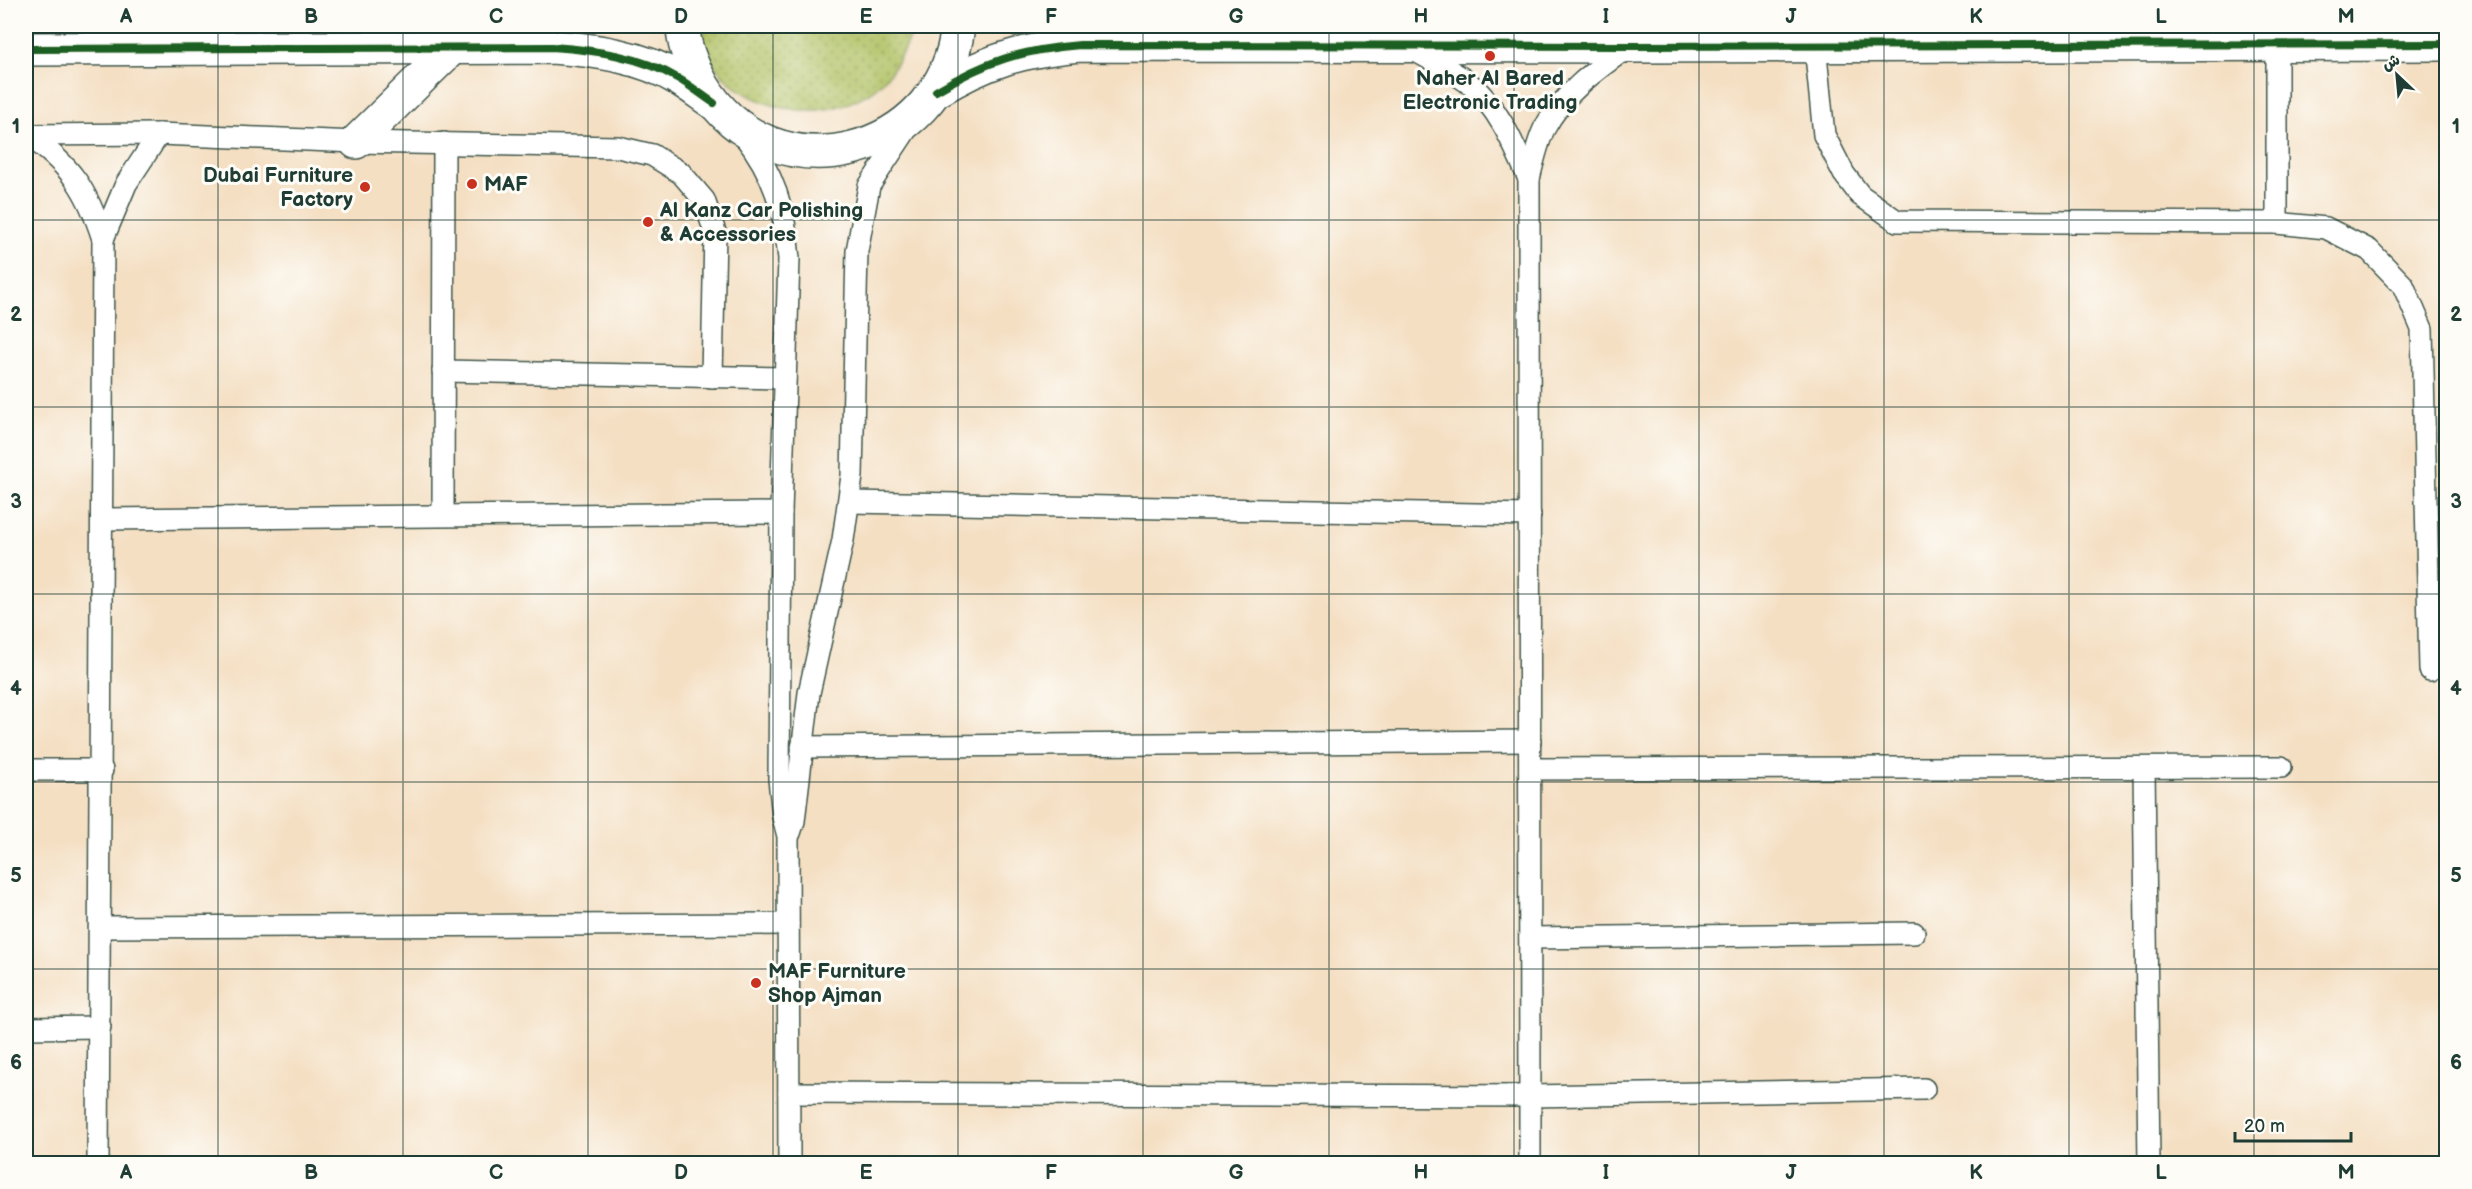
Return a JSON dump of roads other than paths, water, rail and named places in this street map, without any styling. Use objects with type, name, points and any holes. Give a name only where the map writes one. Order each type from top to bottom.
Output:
[{"type":"street","points":[[683,26],[694,70],[723,113]]},
{"type":"street","points":[[927,102],[951,61],[958,26]]},
{"type":"street","points":[[26,49],[552,46],[614,54],[678,78],[723,113],[768,142],[807,153],[848,150],[886,136],[927,102],[969,72],[986,64],[1042,48],[1080,45],[2446,44]]},
{"type":"street","points":[[356,142],[453,47]]},
{"type":"lane","points":[[1406,45],[1470,84],[1488,102],[1515,147],[1529,179]]},
{"type":"lane","points":[[1815,45],[1824,135],[1844,174],[1860,195],[1897,221],[2277,223],[2326,228],[2369,250],[2403,285],[2422,329],[2430,670]]},
{"type":"lane","points":[[2277,45],[2277,223]]},
{"type":"lane","points":[[1530,1164],[1529,179],[1544,130],[1558,108],[1574,88],[1629,46]]},
{"type":"lane","points":[[788,836],[794,821],[809,693],[849,502],[854,433],[857,251],[861,223],[869,186],[927,102]]},
{"type":"lane","points":[[723,113],[757,152],[775,186],[786,223],[789,259],[781,513],[780,798],[788,836],[789,1164]]},
{"type":"lane","points":[[103,239],[126,184],[159,134]]},
{"type":"lane","points":[[27,135],[159,134],[356,142],[618,147],[652,155],[681,172],[704,200],[715,232],[712,377]]},
{"type":"lane","points":[[27,135],[55,154],[77,179],[93,207],[103,239],[102,770],[98,1164]]},
{"type":"lane","points":[[443,515],[444,143]]},
{"type":"lane","points":[[443,371],[785,378]]},
{"type":"lane","points":[[849,502],[1530,515]]},
{"type":"lane","points":[[102,519],[781,513]]},
{"type":"lane","points":[[802,747],[1530,741]]},
{"type":"lane","points":[[1530,769],[2281,767]]},
{"type":"lane","points":[[2144,768],[2150,1164]]},
{"type":"lane","points":[[26,770],[102,770]]},
{"type":"lane","points":[[101,927],[788,924]]},
{"type":"lane","points":[[1530,938],[1914,933]]},
{"type":"lane","points":[[26,1028],[100,1027]]},
{"type":"lane","points":[[789,1093],[1530,1096],[1924,1089]]},
{"type":"place","name":"Naher Al Bared Electronic Trading","points":[[1490,56]]},
{"type":"place","name":"MAF","points":[[472,184]]},
{"type":"place","name":"Dubai Furniture Factory","points":[[365,187]]},
{"type":"place","name":"Al Kanz Car Polishing & Accessories","points":[[648,222]]},
{"type":"place","name":"MAF Furniture Shop Ajman","points":[[756,983]]}]
